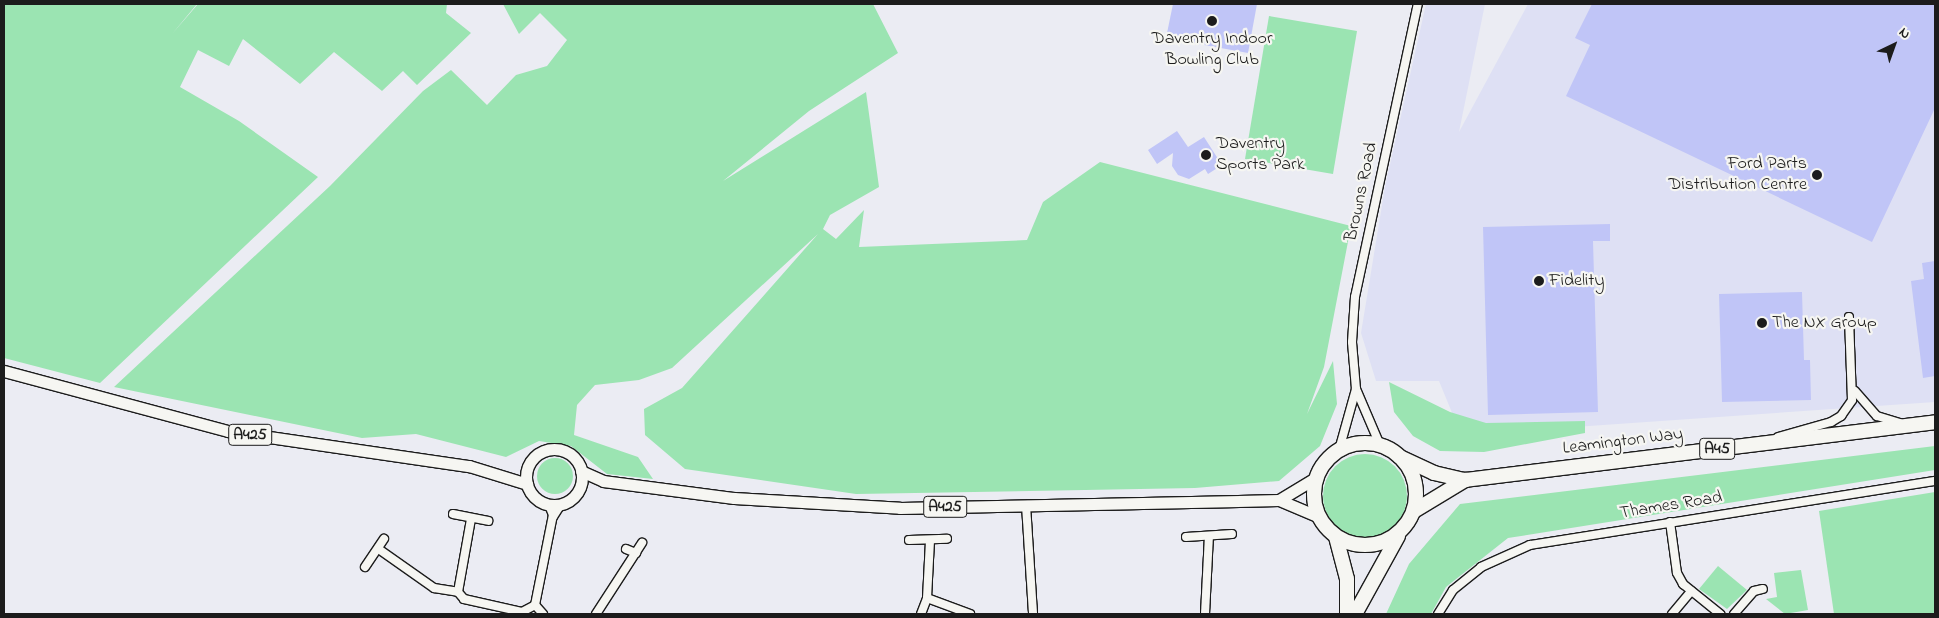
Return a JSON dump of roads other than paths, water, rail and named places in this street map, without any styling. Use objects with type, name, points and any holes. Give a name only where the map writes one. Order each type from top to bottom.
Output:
[{"type":"highway","name":"Leamington Way","points":[[1400,457],[1434,473],[1465,480],[1935,422]]},
{"type":"highway","points":[[1347,614],[1347,579],[1336,537],[1320,518],[1314,499],[1317,477],[1323,464],[1340,450],[1362,442],[1380,445],[1400,457],[1416,484],[1414,511],[1380,561],[1355,614]]},
{"type":"highway","name":"Leamington Way","points":[[1414,511],[1465,480]]},
{"type":"highway","points":[[1336,537],[1373,545],[1401,531]]},
{"type":"main road","name":"A425","points":[[4,372],[228,431],[501,472],[527,484]]},
{"type":"main road","points":[[555,449],[572,456],[581,471],[580,489],[562,504],[549,505],[533,496],[527,484],[529,465],[542,452],[555,449]]},
{"type":"main road","name":"A425","points":[[501,472],[529,465]]},
{"type":"main road","name":"A425","points":[[581,471],[603,481],[734,498],[900,508],[1279,500]]},
{"type":"main road","points":[[1279,500],[1317,477]]},
{"type":"main road","name":"A425","points":[[580,489],[603,481]]},
{"type":"main road","points":[[1279,500],[1320,518]]},
{"type":"street","name":"Browns Road","points":[[1380,445],[1356,389],[1352,342],[1355,297],[1418,4]]},
{"type":"street","points":[[1765,443],[1842,416],[1855,391],[1849,317]]},
{"type":"street","name":"Browns Road","points":[[1340,450],[1356,389]]},
{"type":"street","points":[[1855,391],[1877,416],[1909,426]]},
{"type":"street","name":"Thames Road","points":[[1438,614],[1453,590],[1503,555],[1530,545],[1935,480]]},
{"type":"street","points":[[551,521],[562,504]]},
{"type":"street","points":[[535,606],[551,521],[549,505]]},
{"type":"street","points":[[1026,506],[1033,614]]},
{"type":"street","points":[[453,514],[488,521]]},
{"type":"street","points":[[458,592],[471,519]]},
{"type":"street","points":[[1670,522],[1677,573],[1691,591],[1720,614]]},
{"type":"street","points":[[1186,537],[1232,534]]},
{"type":"street","points":[[1205,614],[1209,536]]},
{"type":"street","points":[[365,567],[380,550],[384,539]]},
{"type":"street","points":[[909,540],[930,541],[948,539]]},
{"type":"street","points":[[922,614],[927,598],[930,541]]},
{"type":"street","points":[[596,614],[642,543]]},
{"type":"street","points":[[626,549],[636,553]]},
{"type":"street","points":[[380,550],[434,588],[458,592],[464,599],[522,612],[535,606]]},
{"type":"street","points":[[1734,614],[1754,590],[1763,589]]},
{"type":"street","points":[[1672,614],[1691,591]]},
{"type":"street","points":[[927,598],[970,614]]},
{"type":"street","points":[[488,614],[490,605]]},
{"type":"street","points":[[535,606],[543,614]]},
{"type":"place","name":"Daventry Indoor Bowling Club","points":[[1212,21]]},
{"type":"place","name":"Daventry Sports Park","points":[[1206,155]]},
{"type":"place","name":"Ford Parts Distribution Centre","points":[[1817,175]]},
{"type":"place","name":"Fidelity","points":[[1539,281]]},
{"type":"place","name":"The NX Group","points":[[1762,323]]}]
